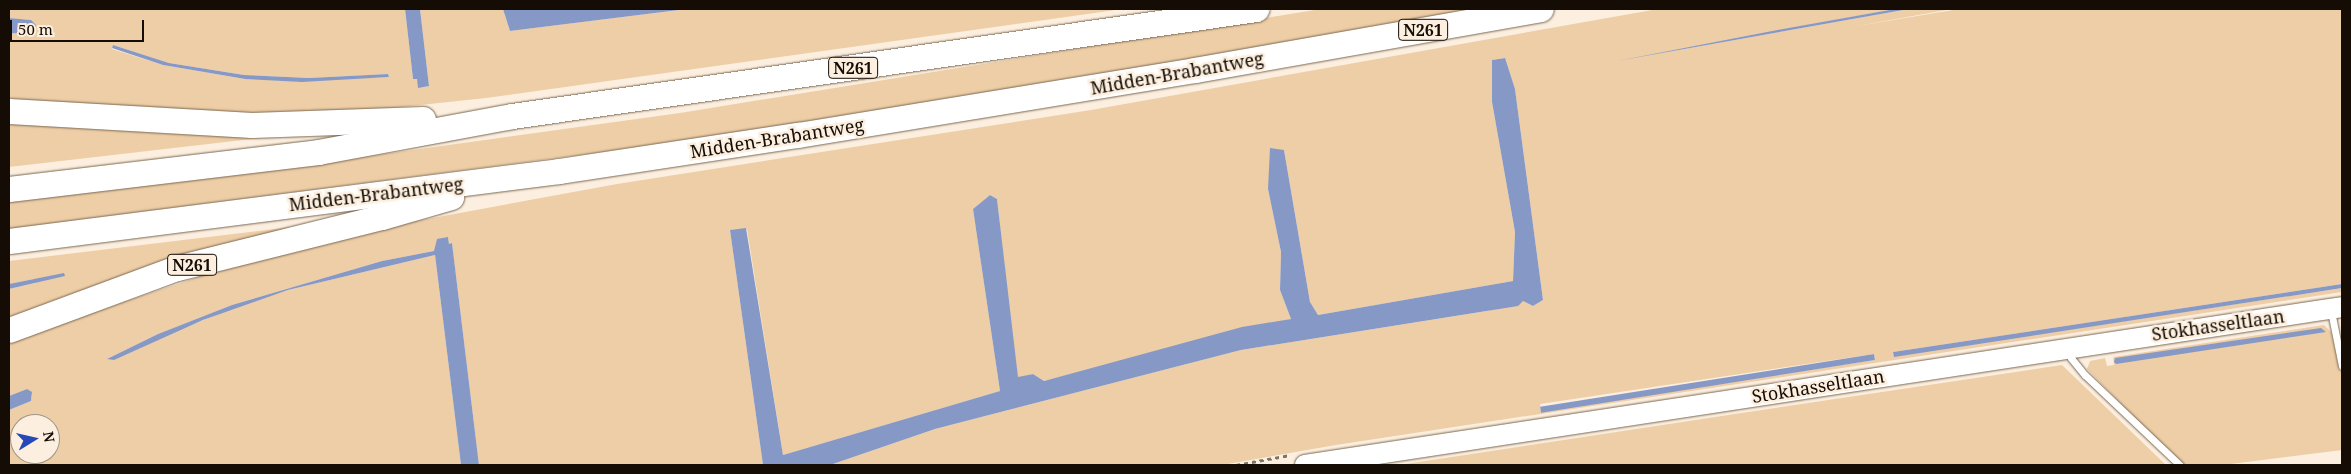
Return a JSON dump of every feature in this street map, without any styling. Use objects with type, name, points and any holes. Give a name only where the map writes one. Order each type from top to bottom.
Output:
[{"type":"highway","name":"N261","points":[[9,111],[252,125],[512,116],[1256,9]]},
{"type":"highway","name":"Midden-Brabantweg","points":[[9,241],[522,176],[1052,94],[1541,9]]},
{"type":"highway","points":[[9,189],[318,152],[512,116]]},
{"type":"highway","name":"N261","points":[[9,330],[176,268],[382,218],[522,176]]},
{"type":"street","name":"Stokhasseltlaan","points":[[1305,465],[2337,307]]},
{"type":"lane","points":[[2337,307],[2342,366]]},
{"type":"lane","points":[[2068,347],[2071,358],[2085,375],[2180,465]]},
{"type":"shaded area","points":[[9,9],[405,9],[413,79],[417,79],[419,87],[429,86],[420,9],[503,9],[510,31],[687,9],[1123,9],[486,98],[392,108],[243,113],[106,108],[9,98],[9,33],[27,34],[31,20],[9,18]],"holes":[[[113,45],[169,63],[244,75],[309,78],[388,74],[389,77],[245,79],[163,65],[112,49]]]},
{"type":"shaded area","points":[[1321,9],[1481,9],[1055,82],[657,145],[9,229],[9,200],[333,161],[680,113]]},
{"type":"shaded area","points":[[1658,9],[1895,9],[1628,59],[1909,9],[1952,9],[1851,27],[1959,9],[2342,9],[2342,284],[1893,352],[1894,356],[2342,288],[2342,292],[1336,445],[1222,465],[830,465],[935,429],[1241,350],[1487,311],[1523,301],[1533,306],[1543,300],[1515,89],[1504,58],[1492,60],[1492,102],[1515,232],[1513,281],[1318,315],[1310,302],[1284,150],[1268,189],[1281,252],[1280,290],[1291,319],[1044,381],[1033,374],[1017,378],[997,199],[990,195],[973,209],[1000,391],[783,455],[747,229],[730,230],[763,465],[479,465],[452,244],[449,244],[448,237],[434,251],[382,261],[232,305],[158,334],[107,359],[236,307],[288,290],[435,255],[461,465],[9,465],[9,410],[31,401],[32,395],[27,389],[9,396],[9,340],[250,260],[400,224],[617,184],[1091,110]],"holes":[[[1874,354],[1875,360],[1541,410],[1540,404]]]},
{"type":"shaded area","points":[[9,119],[152,132],[287,135],[9,167]]},
{"type":"shaded area","points":[[308,225],[9,318],[9,289],[36,283],[34,279],[9,284],[9,261]]},
{"type":"shaded area","points":[[2324,325],[2331,332],[2342,370],[2342,450],[2223,465],[2181,465],[2087,369],[2090,361],[2105,358],[2107,366],[2114,365],[2113,357]]},
{"type":"shaded area","points":[[2062,365],[2166,465],[1399,465],[1735,414]]},
{"type":"water","points":[[405,9],[420,9],[429,86],[418,88],[417,79],[413,79]]},
{"type":"water","points":[[503,9],[687,9],[510,31]]},
{"type":"water","points":[[1895,9],[1909,9],[1617,61],[1783,29]]},
{"type":"water","points":[[9,18],[31,20],[36,25],[35,30],[27,34],[9,33]]},
{"type":"water","points":[[113,45],[169,63],[244,75],[309,78],[388,74],[389,77],[302,82],[245,79],[163,65],[112,48]]},
{"type":"water","points":[[1505,58],[1515,89],[1543,300],[1533,306],[1523,301],[1518,306],[1241,350],[935,429],[830,465],[763,465],[730,230],[746,228],[783,455],[1000,391],[973,209],[990,195],[997,199],[1018,377],[1033,374],[1044,381],[1242,327],[1291,319],[1280,290],[1281,252],[1268,189],[1270,148],[1284,150],[1310,302],[1318,315],[1513,281],[1515,232],[1492,102],[1492,60]]},
{"type":"water","points":[[448,237],[449,244],[452,243],[479,465],[461,465],[435,255],[288,290],[203,320],[114,360],[107,359],[158,334],[232,305],[382,261],[434,251],[437,239]]},
{"type":"water","points":[[64,273],[65,276],[9,289],[9,284]]},
{"type":"water","points":[[2342,284],[2342,288],[1894,357],[1893,352]]},
{"type":"water","points":[[2321,328],[2326,332],[2116,364],[2114,362],[2115,358]]},
{"type":"water","points":[[1874,354],[1875,360],[1541,413],[1540,407]]},
{"type":"water","points":[[27,389],[32,392],[31,401],[9,410],[9,396]]}]
